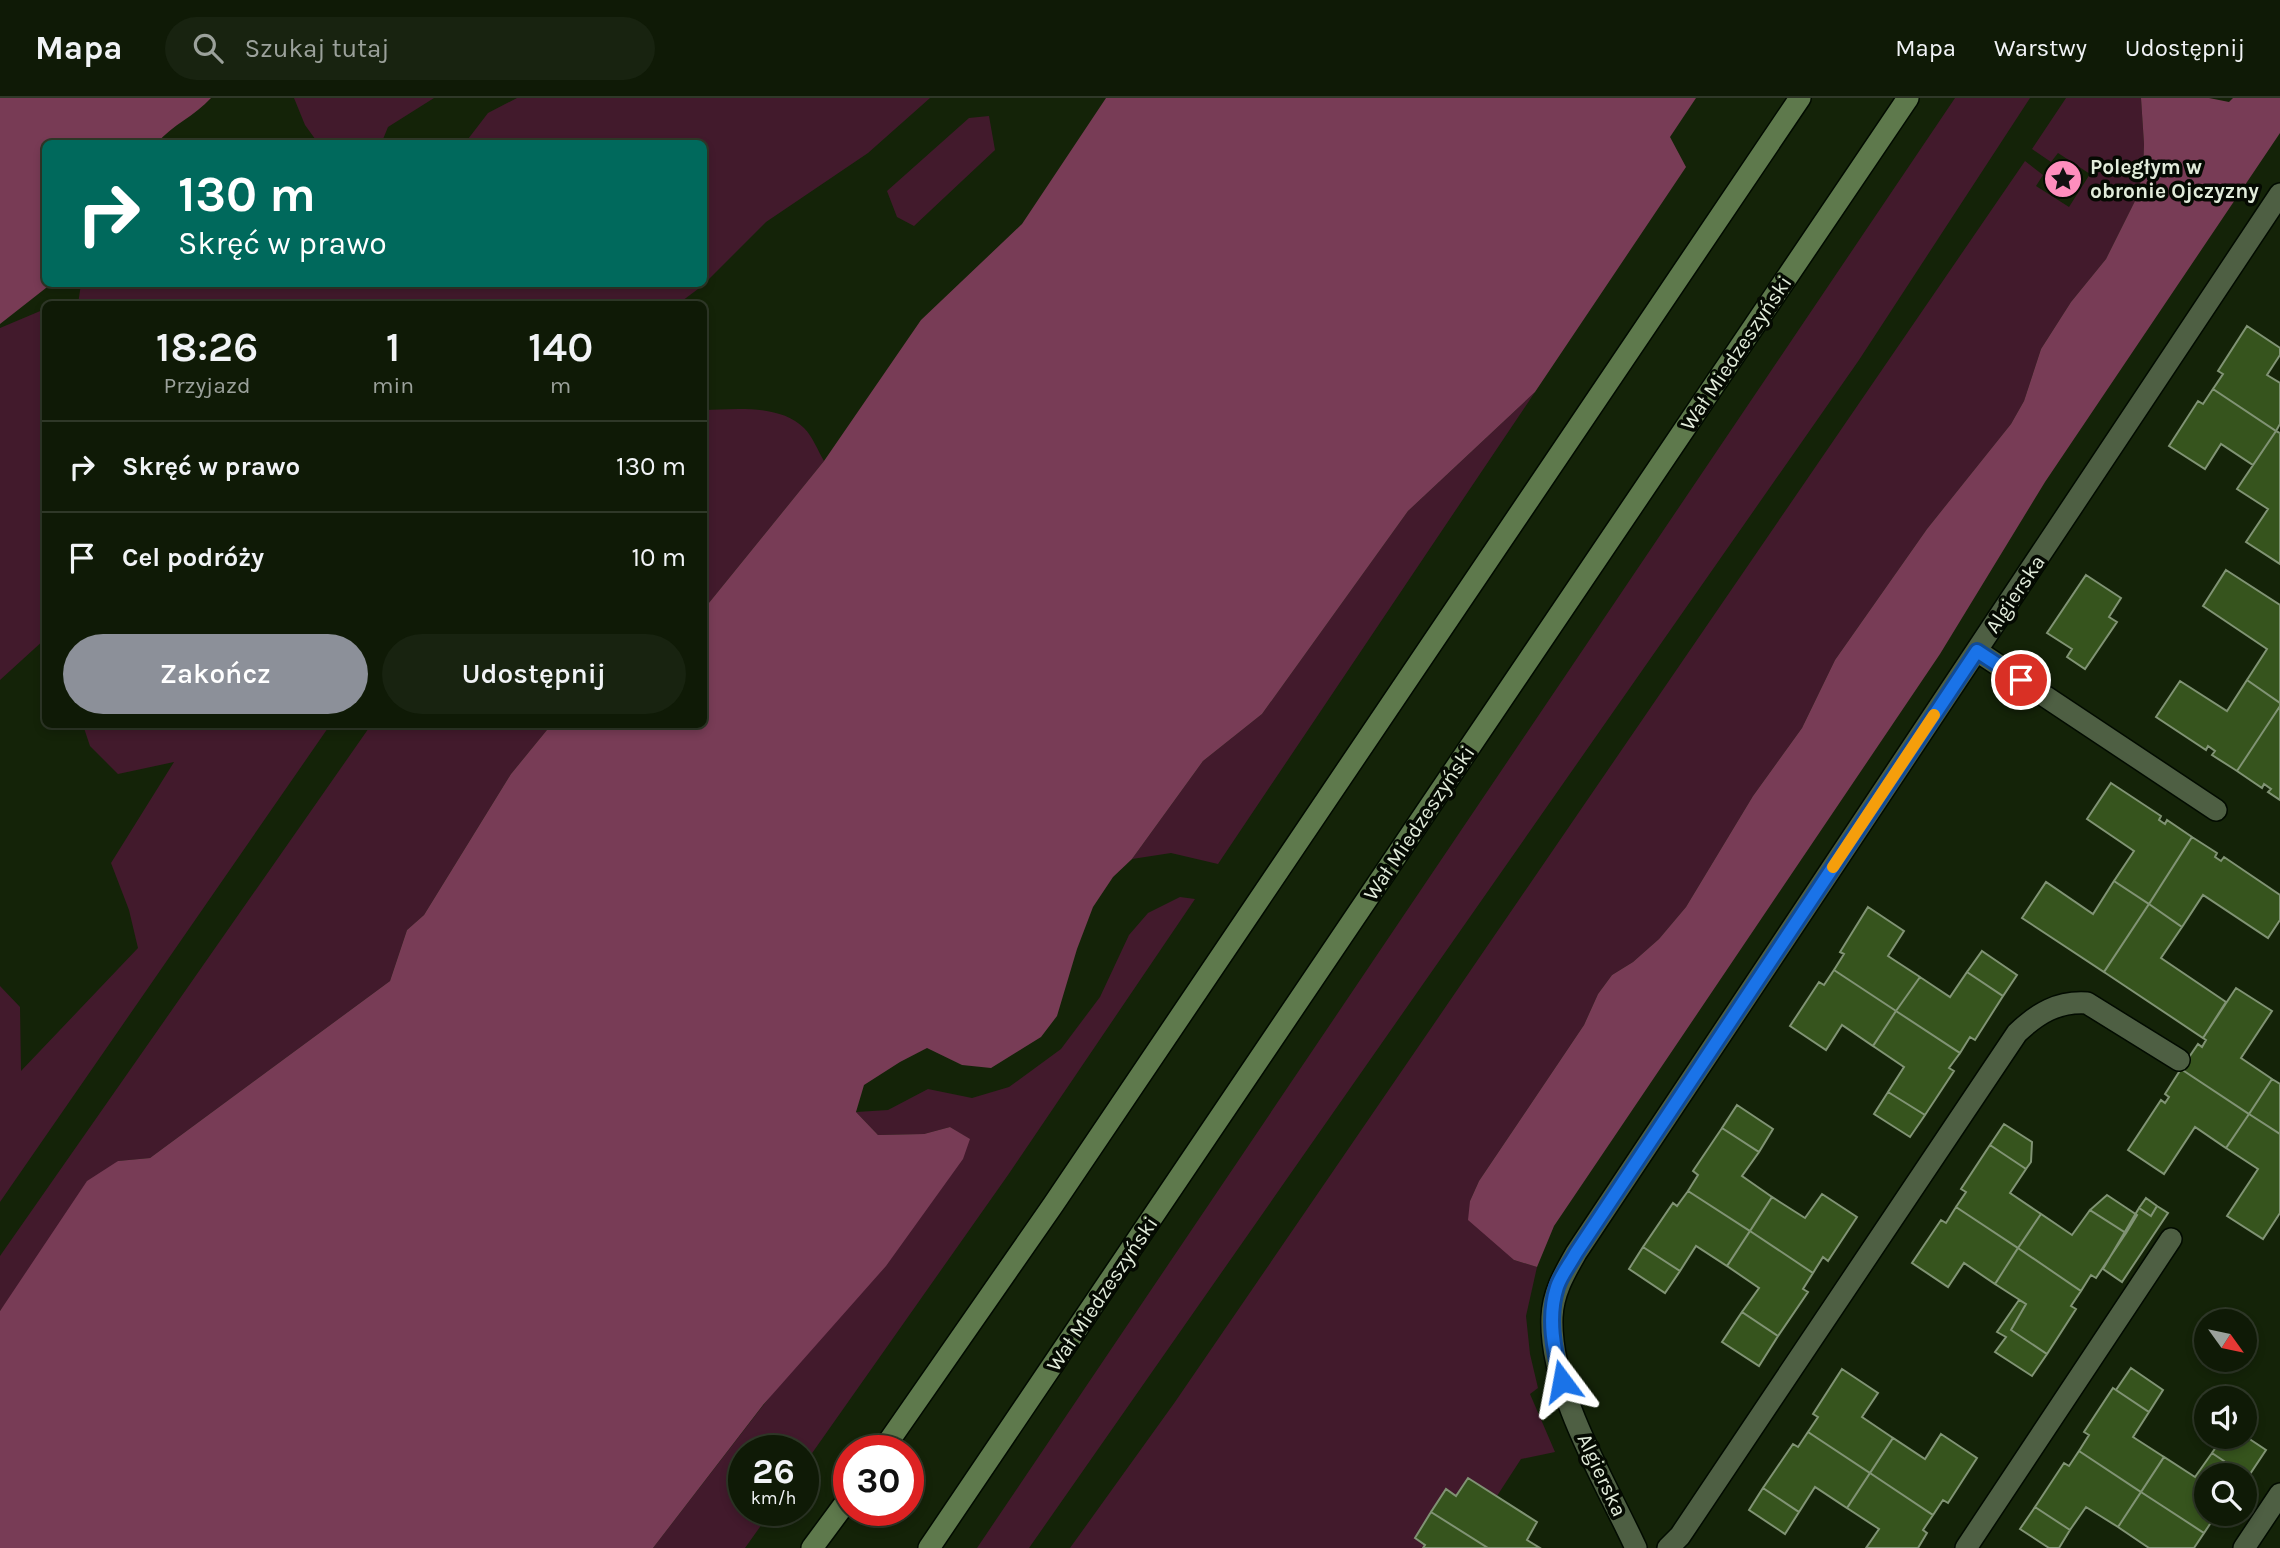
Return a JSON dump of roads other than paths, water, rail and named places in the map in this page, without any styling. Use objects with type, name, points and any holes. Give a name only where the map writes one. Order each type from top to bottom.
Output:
[{"type":"main road","points":[[893,1435],[1076,1171],[1800,98]]},
{"type":"main road","name":"Wał Miedzeszyński","points":[[929,1548],[1908,98]]},
{"type":"main road","points":[[812,1548],[833,1520]]},
{"type":"street","name":"Algierska","points":[[1636,1548],[1574,1416],[1562,1381],[1554,1349],[1552,1317],[1557,1286],[1576,1253],[2280,194]]},
{"type":"street","points":[[1977,651],[2216,810]]},
{"type":"street","points":[[1668,1548],[1680,1536],[2024,1026],[2054,1006],[2073,1002],[2087,1003],[2179,1060]]},
{"type":"street","points":[[1966,1548],[2171,1239]]},
{"type":"street","points":[[2244,1548],[2280,1494]]},
{"type":"place","name":"Poległym w obronie Ojczyzny","points":[[2063,179]]}]
